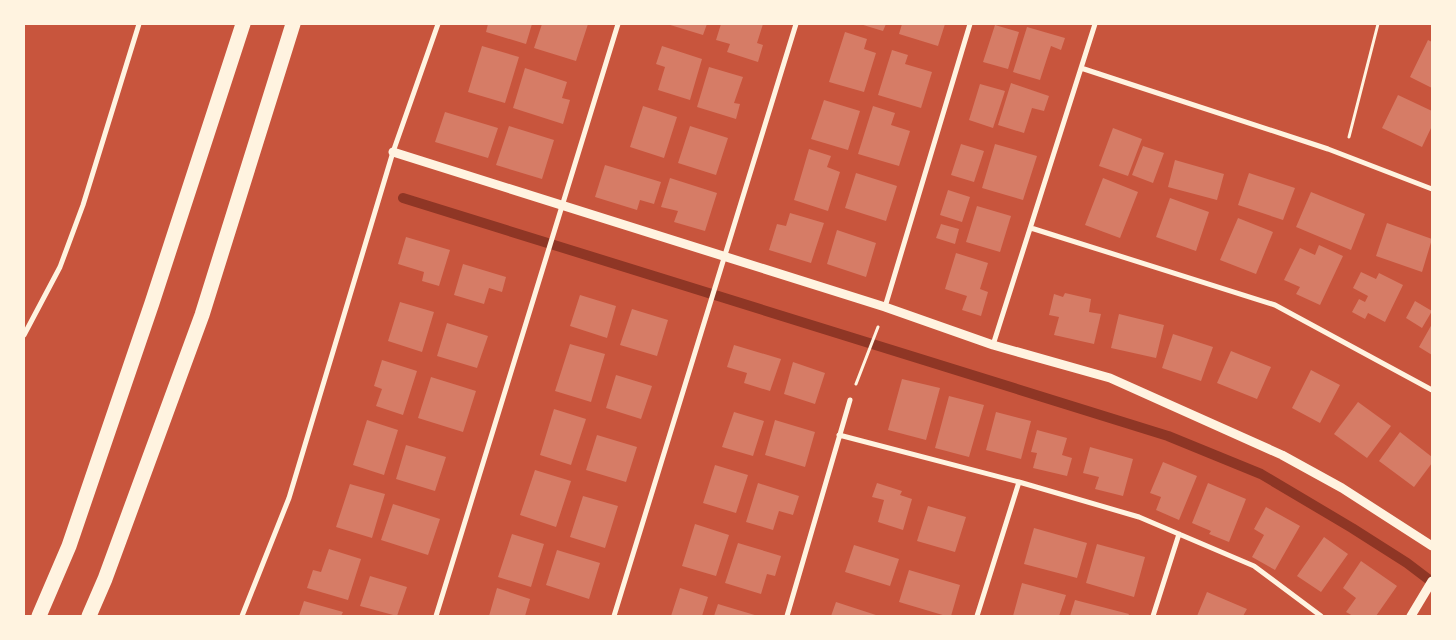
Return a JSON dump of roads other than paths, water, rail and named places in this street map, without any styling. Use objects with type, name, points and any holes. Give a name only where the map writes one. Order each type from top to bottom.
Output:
[{"type":"highway","points":[[39,616],[69,546],[244,24]]},
{"type":"highway","points":[[89,616],[105,579],[202,315],[292,24]]},
{"type":"street","points":[[24,335],[60,267],[83,205],[139,24]]},
{"type":"street","points":[[242,616],[289,498],[393,152],[438,24]]},
{"type":"street","points":[[436,616],[618,24]]},
{"type":"street","points":[[614,616],[796,24]]},
{"type":"street","points":[[885,307],[970,24]]},
{"type":"street","points":[[993,345],[1095,24]]},
{"type":"street","points":[[1081,68],[1344,155],[1432,189]]},
{"type":"street","points":[[393,152],[885,307],[993,345],[1110,378],[1282,455],[1342,488],[1432,546]]},
{"type":"street","points":[[1031,228],[1275,305],[1432,390]]},
{"type":"street","points":[[787,616],[850,400]]},
{"type":"street","points":[[839,435],[1018,482],[1138,517],[1254,566],[1321,616]]},
{"type":"street","points":[[977,616],[1018,482]]},
{"type":"street","points":[[1154,616],[1179,534]]},
{"type":"street","points":[[1411,616],[1432,581]]},
{"type":"waterway","points":[[403,198],[1168,436],[1261,474],[1352,528],[1407,563],[1432,582]]}]
